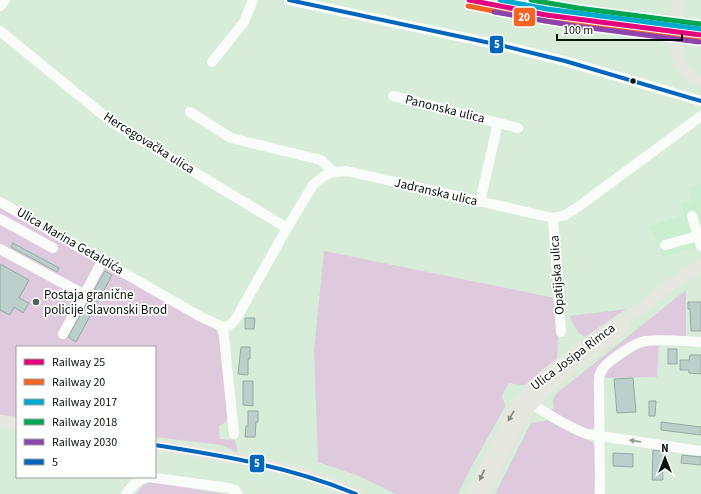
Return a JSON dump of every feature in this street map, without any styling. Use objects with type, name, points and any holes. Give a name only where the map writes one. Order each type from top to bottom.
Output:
[{"type":"main road","points":[[677,0],[676,40],[679,62],[690,75],[701,80]]},
{"type":"main road","name":"Ulica Josipa Rimca","points":[[476,494],[497,465],[519,423],[527,401],[548,387],[618,332],[636,312],[671,285],[701,266]]},
{"type":"main road","points":[[0,421],[16,423]]},
{"type":"main road","points":[[156,445],[249,460],[286,469],[324,481],[356,494]]},
{"type":"street","points":[[0,6],[5,0]]},
{"type":"street","points":[[212,62],[244,22],[253,0]]},
{"type":"street","points":[[289,0],[504,46],[565,61],[701,101]]},
{"type":"street","name":"Hercegovačka ulica","points":[[0,31],[112,123],[287,228]]},
{"type":"street","name":"Panonska ulica","points":[[393,96],[518,128]]},
{"type":"street","points":[[190,112],[231,138],[322,160],[333,172],[324,176],[314,185],[287,228],[237,317],[228,327],[223,327],[234,434]]},
{"type":"street","points":[[553,218],[565,215],[701,116]]},
{"type":"street","name":"Panonska ulica","points":[[480,202],[498,123]]},
{"type":"street","name":"Jadranska ulica","points":[[333,172],[347,171],[553,218]]},
{"type":"street","name":"Ulica Marina Getaldića","points":[[1,205],[103,260],[201,317],[223,327]]},
{"type":"street","points":[[665,245],[700,240],[692,216]]},
{"type":"street","name":"Opatijska ulica","points":[[553,218],[561,332]]},
{"type":"street","points":[[0,219],[53,248]]},
{"type":"street","points":[[0,249],[85,295]]},
{"type":"street","points":[[63,334],[103,260]]},
{"type":"street","points":[[600,494],[601,370],[633,346],[642,342],[651,340],[701,342]]},
{"type":"street","points":[[527,401],[574,429],[587,434],[701,451]]},
{"type":"street","points":[[126,494],[141,478]]},
{"type":"street","points":[[154,478],[229,488],[235,490],[238,494]]},
{"type":"shaded area","points":[[701,183],[701,246],[663,257],[649,226],[683,215],[681,204],[692,201],[688,188]]},
{"type":"shaded area","points":[[0,207],[214,327],[219,336],[228,417],[226,422],[219,426],[220,439],[235,440],[238,453],[222,445],[156,437],[156,346],[16,346],[16,417],[0,415]]},
{"type":"shaded area","points":[[324,251],[555,298],[558,338],[557,359],[529,384],[522,385],[509,383],[502,396],[505,407],[469,471],[458,494],[396,494],[356,475],[318,462],[314,350]]},
{"type":"shaded area","points":[[686,290],[686,336],[626,346],[599,365],[594,375],[597,418],[596,427],[588,430],[551,411],[554,407],[553,400],[557,393]]},
{"type":"shaded area","points":[[626,309],[585,337],[575,328],[570,316]]},
{"type":"shaded area","points":[[659,344],[657,377],[604,378],[609,369],[639,347]]},
{"type":"shaded area","points":[[547,420],[589,440],[597,448],[594,494],[495,494],[531,423]]},
{"type":"shaded area","points":[[152,482],[225,494],[136,494],[143,485]]},
{"type":"building","points":[[13,243],[59,268],[57,272],[11,247]]},
{"type":"building","points":[[0,264],[29,280],[19,298],[29,303],[23,313],[14,307],[10,315],[0,310]]},
{"type":"building","points":[[105,271],[112,275],[76,342],[68,337]]},
{"type":"building","points":[[688,302],[701,302],[701,331],[691,331],[690,309],[688,309]]},
{"type":"building","points":[[245,318],[255,318],[254,329],[245,329]]},
{"type":"building","points":[[241,347],[250,347],[248,375],[238,374]]},
{"type":"building","points":[[668,349],[677,349],[677,364],[668,364]]},
{"type":"building","points":[[690,355],[701,355],[701,374],[689,373],[689,370],[680,370],[680,360],[689,360]]},
{"type":"building","points":[[633,378],[636,412],[617,413],[614,379]]},
{"type":"building","points":[[243,381],[253,381],[253,406],[243,405]]},
{"type":"building","points":[[649,401],[656,401],[655,416],[649,416]]},
{"type":"building","points":[[248,411],[258,411],[258,422],[256,422],[255,437],[245,437],[246,426],[248,426]]},
{"type":"building","points":[[661,422],[701,427],[701,435],[661,430]]},
{"type":"building","points":[[653,450],[665,452],[664,463],[662,463],[663,480],[652,480]]},
{"type":"building","points":[[613,453],[633,454],[633,467],[613,466]]},
{"type":"building","points":[[682,455],[701,457],[701,465],[681,463]]},
{"type":"rail line","name":"25","points":[[469,0],[546,15],[701,35]]},
{"type":"rail line","name":"2017","points":[[500,0],[547,9],[701,29]]},
{"type":"rail line","name":"2018","points":[[531,0],[578,8],[701,24]]},
{"type":"rail line","name":"20","points":[[468,6],[545,21],[700,41]]},
{"type":"rail line","name":"2030","points":[[494,12],[575,26],[699,42]]},
{"type":"transit line","name":"5","points":[[289,0],[504,46],[565,61],[701,101]]},
{"type":"transit line","name":"5","points":[[156,445],[232,458],[307,476],[356,494]]},
{"type":"place","name":"Postaja granične policije Slavonski Brod","points":[[36,302]]}]
